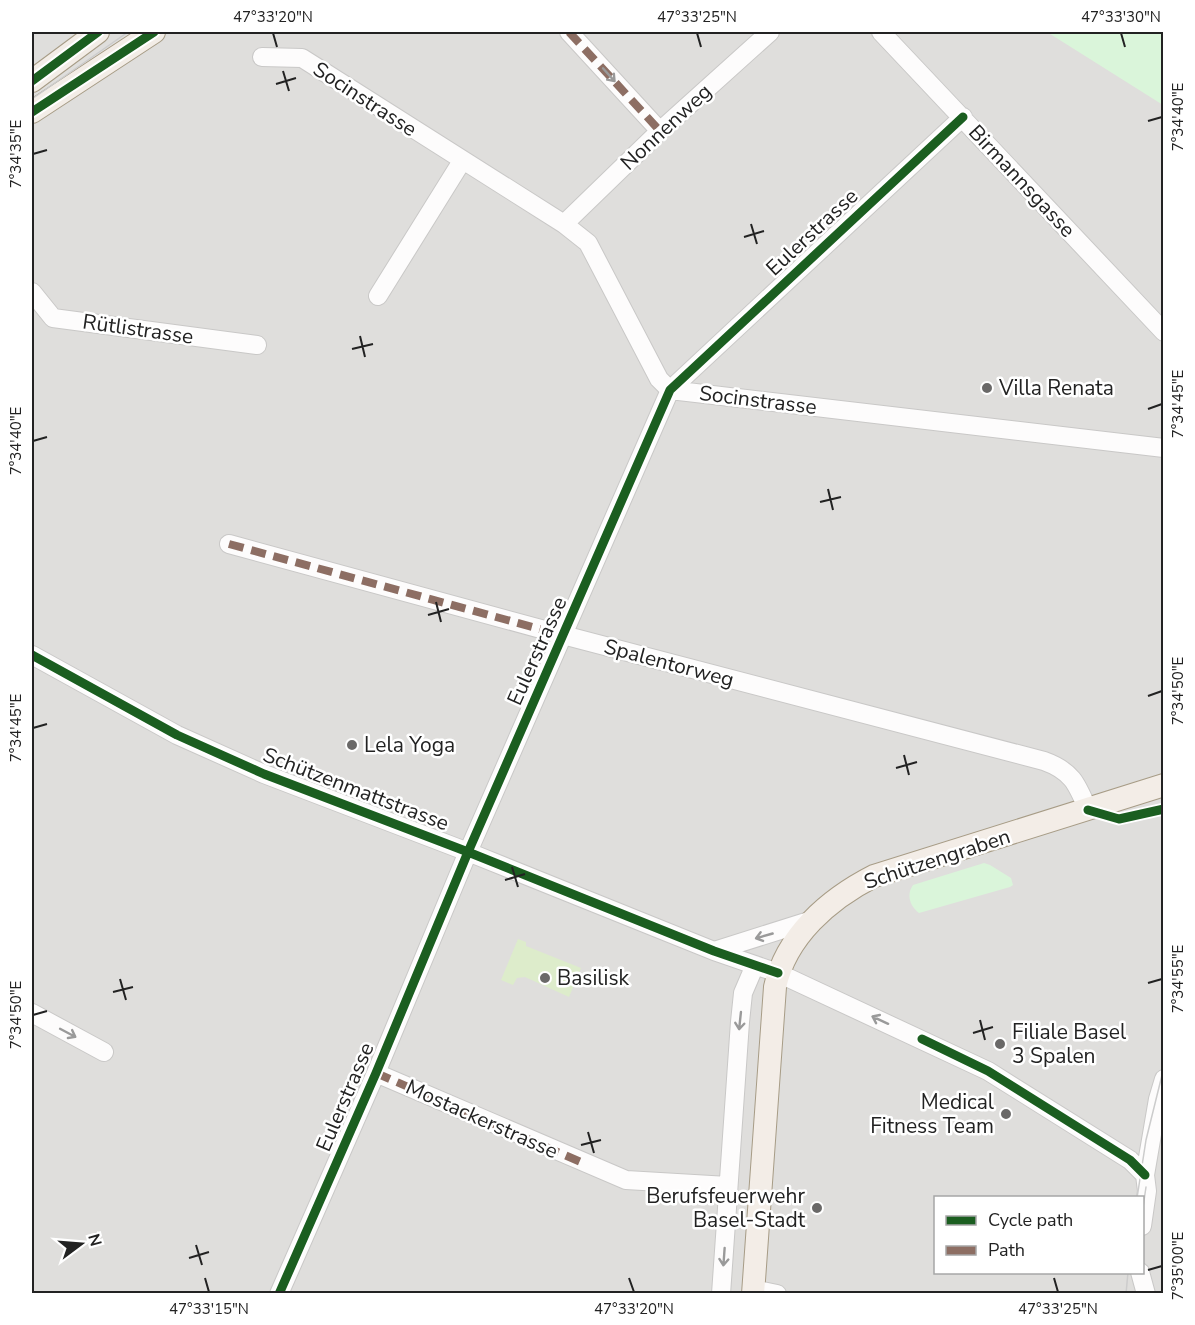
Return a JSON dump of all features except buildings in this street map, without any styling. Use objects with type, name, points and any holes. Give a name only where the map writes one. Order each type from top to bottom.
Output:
[{"type":"main road","points":[[32,81],[98,32]]},
{"type":"main road","points":[[33,108],[154,32]]},
{"type":"main road","name":"Schützengraben","points":[[753,1291],[773,1005],[778,973],[789,950],[812,920],[844,893],[874,876],[1164,785]]},
{"type":"street","points":[[569,32],[660,131]]},
{"type":"street","name":"Nonnenweg","points":[[564,224],[660,131],[770,32]]},
{"type":"street","name":"Birmannsgasse","points":[[881,32],[1164,332]]},
{"type":"street","name":"Socinstrasse","points":[[262,57],[302,58],[564,224],[588,243],[659,379],[670,390],[1164,448]]},
{"type":"street","name":"Eulerstrasse","points":[[279,1293],[670,390],[963,117]]},
{"type":"street","points":[[378,296],[462,161]]},
{"type":"street","name":"Rütlistrasse","points":[[32,292],[53,318],[257,345]]},
{"type":"street","name":"Spalentorweg","points":[[229,544],[563,635],[1044,761],[1065,771],[1072,779],[1088,810]]},
{"type":"street","name":"Schützenmattstrasse","points":[[32,655],[177,735],[264,774],[468,852],[714,951],[778,973],[988,1071],[1130,1160],[1145,1175]]},
{"type":"street","points":[[714,951],[812,920]]},
{"type":"street","points":[[721,1293],[741,1012],[743,993],[755,965]]},
{"type":"street","points":[[32,1013],[104,1052]]},
{"type":"street","name":"Mostackerstrasse","points":[[376,1072],[626,1180],[728,1186]]},
{"type":"street","points":[[1144,1218],[1147,1191],[1145,1175],[1156,1110],[1164,1079]]},
{"type":"street","points":[[1141,1274],[1146,1293]]},
{"type":"street","points":[[753,1291],[777,1293]]},
{"type":"shaded area","points":[[32,32],[1163,32],[1163,1293],[32,1293]]},
{"type":"green space","points":[[1047,32],[1163,32],[1163,105]]},
{"type":"green space","points":[[984,863],[1011,878],[1013,885],[919,913],[913,907],[909,896],[913,885]]},
{"type":"green space","points":[[518,939],[526,942],[526,946],[581,968],[569,997],[525,977],[517,978],[513,985],[501,980]]},
{"type":"tram line","points":[[32,99],[128,32]]},
{"type":"tram line","points":[[1137,1196],[1146,1140],[1164,1067]]},
{"type":"tram line","points":[[1144,1200],[1146,1187]]},
{"type":"tram line","points":[[1126,1294],[1128,1274]]},
{"type":"marked path","points":[[569,32],[660,131]]},
{"type":"marked path","points":[[229,544],[540,629]]},
{"type":"marked path","points":[[376,1073],[583,1163]]},
{"type":"cycle path","points":[[32,81],[98,32]]},
{"type":"cycle path","points":[[32,112],[154,32]]},
{"type":"cycle path","points":[[279,1294],[376,1073],[468,852],[670,390],[963,117]]},
{"type":"cycle path","points":[[32,655],[177,735],[264,774],[468,852],[714,951],[778,973]]},
{"type":"cycle path","points":[[1088,810],[1119,819],[1164,809]]},
{"type":"cycle path","points":[[922,1039],[988,1071],[1130,1160],[1145,1175]]},
{"type":"place","name":"Villa Renata","points":[[987,388]]},
{"type":"place","name":"Lela Yoga","points":[[352,745]]},
{"type":"place","name":"Basilisk","points":[[545,978]]},
{"type":"place","name":"Filiale Basel 3 Spalen","points":[[1000,1044]]},
{"type":"place","name":"Medical Fitness Team","points":[[1006,1114]]},
{"type":"place","name":"Berufsfeuerwehr Basel-Stadt","points":[[817,1208]]}]
